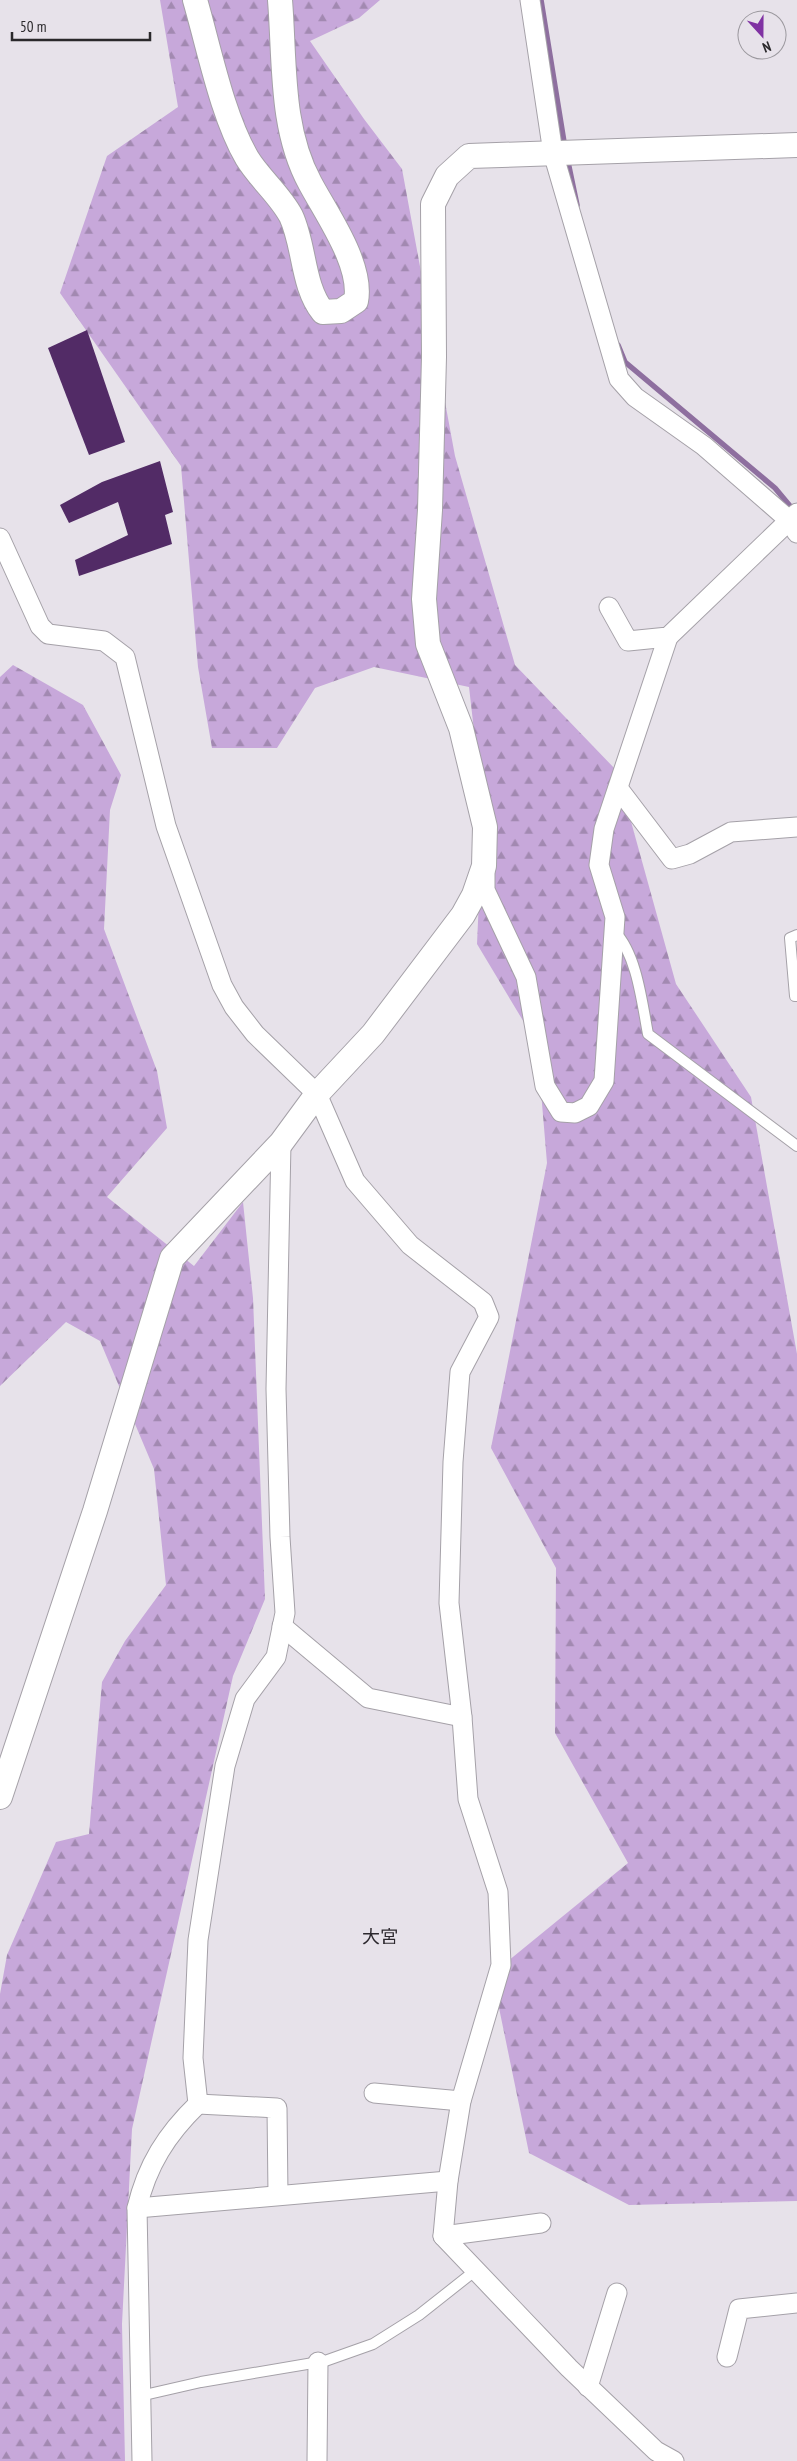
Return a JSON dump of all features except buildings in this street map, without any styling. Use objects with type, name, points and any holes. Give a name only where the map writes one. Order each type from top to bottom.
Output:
[{"type":"street","points":[[195,0],[225,106],[247,158],[290,215],[314,301],[322,312],[341,311],[356,301],[358,290],[353,267],[294,146],[288,105],[280,0]]},
{"type":"street","points":[[530,0],[553,153],[619,379],[635,398],[704,446],[794,522],[668,637],[604,829],[599,865],[615,917],[604,1081],[589,1106],[575,1114],[561,1112],[545,1086],[526,977],[485,890],[485,827],[461,728],[428,644],[424,599],[430,510],[434,357],[433,204],[446,176],[469,156],[553,153],[797,145]]},
{"type":"street","points":[[0,538],[40,626],[48,634],[104,641],[125,657],[166,826],[222,985],[234,1007],[255,1034],[317,1094],[355,1181],[410,1245],[483,1302],[488,1318],[460,1372],[453,1462],[449,1603],[462,1717],[468,1799],[498,1892],[501,1965],[461,2101],[448,2181],[443,2236],[588,2387],[656,2451],[674,2461]]},
{"type":"street","points":[[610,607],[628,642],[668,637]]},
{"type":"street","points":[[618,788],[672,859],[690,854],[731,832],[797,827]]},
{"type":"street","points":[[0,1798],[95,1511],[172,1258],[281,1143],[317,1094],[373,1034],[463,915],[484,866]]},
{"type":"street","points":[[198,2104],[193,2058],[198,1940],[225,1766],[245,1699],[276,1657],[285,1614],[280,1537],[276,1389],[281,1143]]},
{"type":"street","points":[[282,1626],[368,1698],[462,1717]]},
{"type":"street","points":[[374,2094],[461,2101]]},
{"type":"street","points":[[142,2461],[137,2208],[144,2180],[175,2126],[198,2104],[277,2108],[278,2195]]},
{"type":"street","points":[[137,2208],[448,2181]]},
{"type":"street","points":[[443,2236],[541,2222]]},
{"type":"street","points":[[588,2387],[617,2293]]},
{"type":"street","points":[[728,2357],[739,2309],[797,2303]]},
{"type":"street","points":[[317,2461],[318,2362]]},
{"type":"lane","points":[[614,931],[624,941],[640,990],[648,1034],[797,1146]]},
{"type":"lane","points":[[797,935],[790,938],[795,996],[797,996]]},
{"type":"lane","points":[[140,2396],[201,2382],[318,2362],[373,2344],[419,2316],[476,2270]]},
{"type":"green space","points":[[160,0],[380,0],[359,18],[310,41],[364,119],[402,169],[455,456],[515,665],[617,771],[676,984],[751,1097],[797,1354],[797,2201],[629,2205],[529,2153],[492,1974],[628,1863],[555,1733],[556,1568],[491,1448],[547,1163],[537,1044],[477,944],[483,809],[469,687],[374,667],[315,688],[277,748],[212,748],[198,667],[181,466],[60,293],[107,156],[178,107]]},
{"type":"green space","points":[[13,665],[83,705],[121,775],[110,810],[104,929],[157,1071],[167,1128],[107,1197],[194,1266],[243,1202],[253,1298],[265,1599],[233,1676],[132,2129],[122,2324],[125,2461],[0,2461],[0,1994],[7,1955],[56,1842],[89,1834],[102,1682],[125,1641],[166,1585],[154,1469],[100,1341],[66,1322],[0,1386],[0,677]]},
{"type":"waterway","points":[[541,0],[565,148]]},
{"type":"waterway","points":[[567,157],[577,205]]},
{"type":"waterway","points":[[618,345],[625,362],[775,488],[795,512]]},
{"type":"district","name":"大宮","points":[[380,1936]]}]
